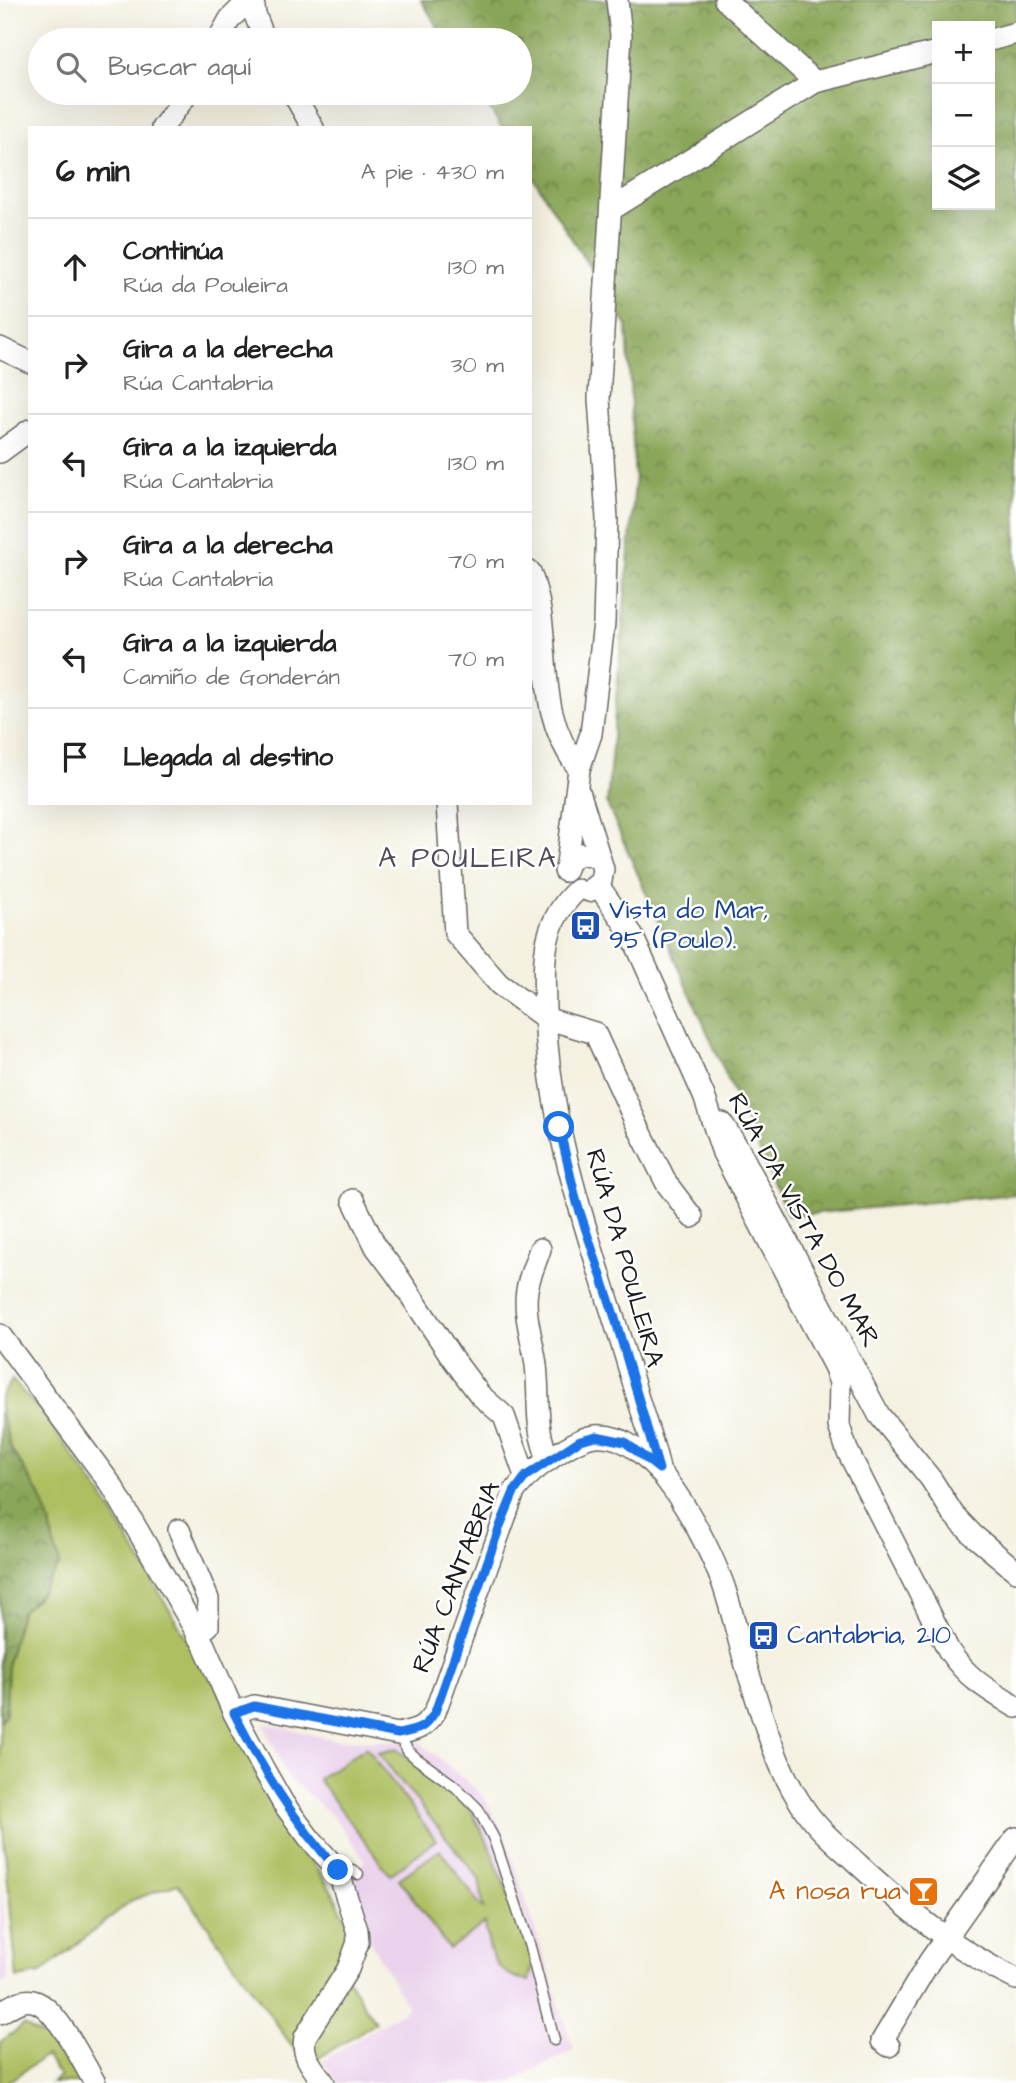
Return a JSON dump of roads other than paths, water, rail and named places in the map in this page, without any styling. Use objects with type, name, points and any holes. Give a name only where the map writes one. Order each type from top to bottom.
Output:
[{"type":"street","points":[[225,28],[230,19],[251,0],[261,28]]},
{"type":"street","points":[[532,579],[539,603],[546,684],[552,718],[578,777],[583,811],[603,873],[598,885],[589,891],[577,890],[565,876],[578,777],[591,734],[604,622],[607,519],[599,398],[621,35],[617,0]]},
{"type":"street","points":[[725,0],[816,82]]},
{"type":"street","points":[[995,39],[1016,33]]},
{"type":"street","points":[[611,209],[816,82],[932,53]]},
{"type":"street","points":[[163,126],[179,105]]},
{"type":"street","points":[[300,105],[312,126]]},
{"type":"street","points":[[0,348],[28,361]]},
{"type":"street","points":[[0,452],[28,431]]},
{"type":"street","points":[[447,805],[455,933],[499,984],[545,1018]]},
{"type":"street","points":[[567,864],[580,854],[593,855],[600,861]]},
{"type":"street","name":"RÚA DA VISTA DO MAR","points":[[598,885],[631,933],[704,1096],[723,1153],[835,1368],[840,1383],[839,1426],[847,1450],[949,1651],[964,1672],[982,1687],[1016,1707]]},
{"type":"street","name":"RÚA DA POULEIRA","points":[[577,890],[560,908],[550,929],[545,966],[545,1018],[553,1096],[570,1176],[659,1469]]},
{"type":"street","name":"RÚA DA POULEIRA","points":[[545,1018],[595,1033],[667,1184],[692,1217]]},
{"type":"street","name":"RÚA DA VISTA DO MAR","points":[[704,1096],[738,1148],[879,1415],[931,1479],[953,1514],[973,1535],[1016,1571]]},
{"type":"street","points":[[353,1200],[376,1247],[453,1359],[480,1395],[504,1416],[526,1476]]},
{"type":"street","points":[[540,1249],[527,1290],[526,1307],[536,1368],[538,1427],[549,1460]]},
{"type":"street","points":[[0,1335],[112,1486],[197,1634],[234,1713],[283,1802],[310,1839],[348,1872],[358,1942],[348,1969],[305,2037],[303,2049],[324,2083]]},
{"type":"street","name":"RÚA DA VISTA DO MAR","points":[[838,1411],[859,1380]]},
{"type":"street","name":"RÚA CANTABRIA","points":[[398,1734],[427,1725],[435,1712],[500,1526],[514,1492],[526,1476],[580,1440],[596,1436],[625,1442],[659,1469],[699,1532],[723,1585],[750,1680],[782,1768],[802,1806],[824,1833],[904,1905],[973,1956],[1016,1979]]},
{"type":"street","points":[[179,1530],[208,1599],[208,1626],[197,1634]]},
{"type":"street","points":[[234,1713],[254,1706],[398,1734]]},
{"type":"street","points":[[889,2046],[882,2041],[945,1937],[1016,1838]]},
{"type":"street","points":[[0,2013],[20,2001],[35,2002],[45,2008],[96,2083]]},
{"type":"lane","points":[[398,1734],[408,1751],[456,1787],[478,1809],[494,1839],[530,1947],[554,2040]]},
{"type":"place","name":"Vista do Mar, 95 (Poulo).","points":[[586,925]]},
{"type":"place","name":"Cantabria, 210","points":[[764,1635]]},
{"type":"place","name":"A nosa rua","points":[[924,1891]]},
{"type":"district","name":"A POULEIRA","points":[[468,858]]}]
